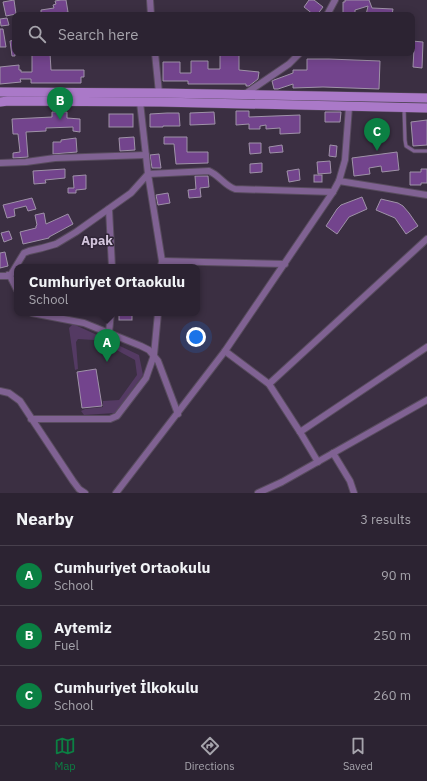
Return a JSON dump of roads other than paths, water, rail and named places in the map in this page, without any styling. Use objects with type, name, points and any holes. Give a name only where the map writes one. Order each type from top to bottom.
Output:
[{"type":"main road","points":[[0,92],[348,107],[427,108]]},
{"type":"main road","points":[[159,98],[245,94],[427,98]]},
{"type":"main road","points":[[0,102],[139,97]]},
{"type":"street","points":[[150,0],[151,12]]},
{"type":"street","points":[[329,12],[335,0]]},
{"type":"street","points":[[155,56],[159,98]]},
{"type":"street","points":[[245,94],[289,64],[297,56]]},
{"type":"street","points":[[139,97],[148,174],[162,264],[285,264]]},
{"type":"street","points":[[116,493],[225,351],[333,192],[339,181],[345,160],[348,107]]},
{"type":"street","points":[[0,163],[26,162],[55,158],[146,155]]},
{"type":"street","points":[[17,264],[24,253],[56,244],[76,232],[131,193],[148,174],[209,171],[214,173],[230,187],[235,189],[333,192]]},
{"type":"street","points":[[339,181],[427,194]]},
{"type":"street","points":[[109,209],[112,264]]},
{"type":"street","points":[[269,384],[427,239]]},
{"type":"street","points":[[10,276],[14,269]]},
{"type":"street","points":[[0,275],[10,276]]},
{"type":"street","points":[[10,276],[14,284]]},
{"type":"street","points":[[48,316],[84,323],[109,332],[149,350],[161,366],[178,414]]},
{"type":"street","points":[[109,332],[111,316]]},
{"type":"street","points":[[31,419],[110,419],[117,416],[146,378],[154,355],[158,316]]},
{"type":"street","points":[[300,432],[427,347]]},
{"type":"street","points":[[225,351],[269,384],[318,462]]},
{"type":"street","points":[[0,391],[9,393],[20,401],[73,481],[79,489],[85,493]]},
{"type":"street","points":[[258,493],[282,482],[427,400]]},
{"type":"street","points":[[333,453],[350,481],[354,493]]},
{"type":"lane","points":[[404,108],[406,146],[414,151],[427,150]]},
{"type":"place","name":"Aytemiz","points":[[60,120]]},
{"type":"place","name":"Cumhuriyet İlkokulu","points":[[377,151]]},
{"type":"place","name":"Cumhuriyet Ortaokulu","points":[[107,362]]},
{"type":"district","name":"Apak","points":[[97,240]]}]
